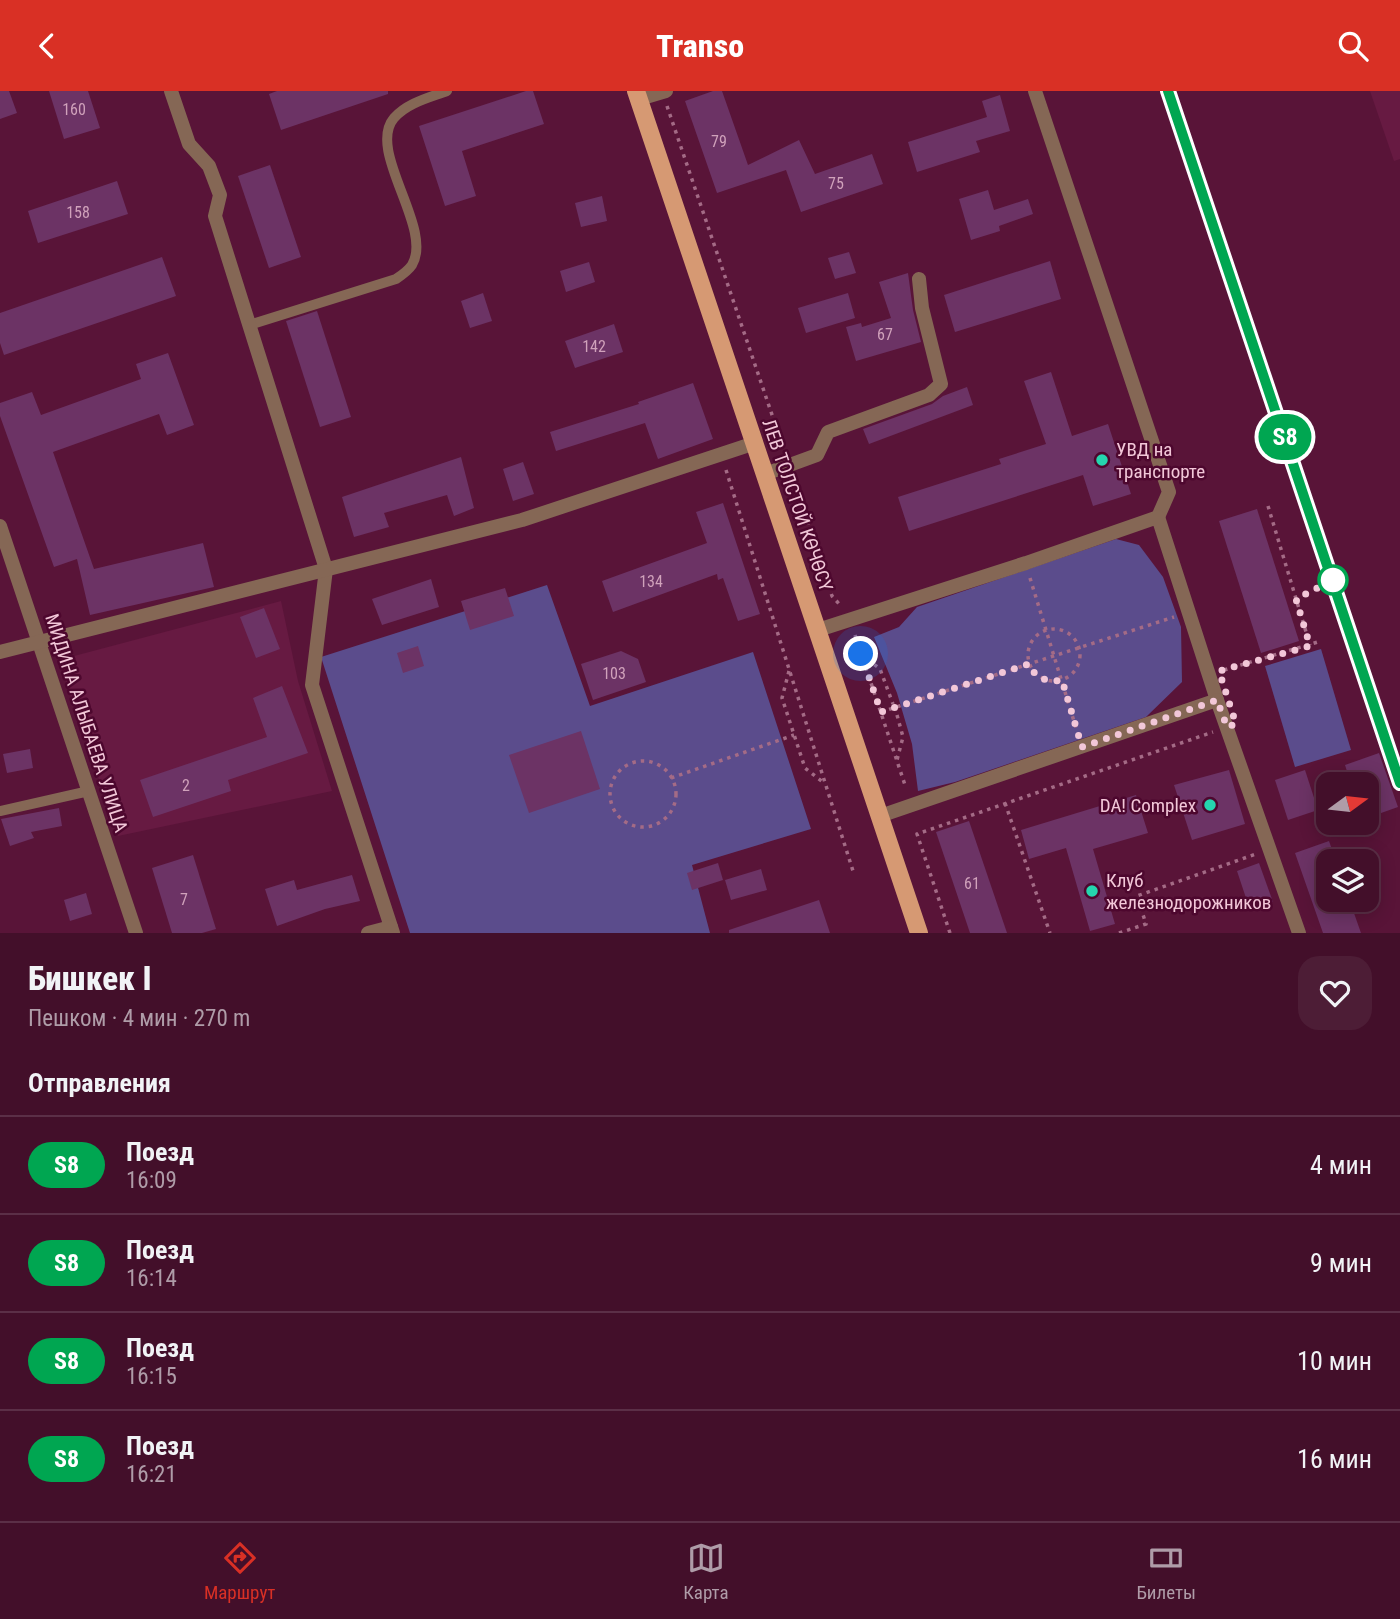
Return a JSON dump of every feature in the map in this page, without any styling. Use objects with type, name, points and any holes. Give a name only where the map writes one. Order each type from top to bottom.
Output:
[{"type":"main road","name":"ЛЕВ ТОЛСТОЙ КӨЧӨСҮ","points":[[638,95],[919,933]]},
{"type":"street","points":[[171,91],[188,144],[209,166],[220,195],[215,216],[326,569],[312,685],[392,930],[368,933]]},
{"type":"street","points":[[1035,91],[1169,492],[1158,517],[1217,700],[1299,933]]},
{"type":"street","points":[[638,95],[664,92]]},
{"type":"street","points":[[765,474],[817,455],[828,432],[929,395],[941,384],[922,308],[919,279]]},
{"type":"street","points":[[0,652],[522,520],[755,443]]},
{"type":"street","points":[[818,630],[1158,517]]},
{"type":"street","name":"МИДИНА АЛЫБАЕВА УЛИЦА","points":[[0,526],[136,933]]},
{"type":"street","points":[[880,816],[1217,700]]},
{"type":"lane","points":[[249,325],[396,279],[407,272],[414,263],[415,230],[390,159],[388,136],[392,121],[401,112],[412,104],[447,91]]},
{"type":"lane","points":[[0,811],[89,791]]},
{"type":"path","points":[[664,92],[832,596],[842,608]]},
{"type":"path","points":[[721,454],[853,871]]},
{"type":"path","points":[[1268,506],[1310,646]]},
{"type":"path","points":[[1026,563],[1082,747]]},
{"type":"path","points":[[881,712],[1189,612]]},
{"type":"path","points":[[1046,630],[1062,630],[1070,634],[1079,648],[1079,664],[1069,677],[1062,680],[1048,681],[1042,678],[1027,660],[1029,647],[1038,634],[1046,630]]},
{"type":"path","points":[[855,635],[906,788]]},
{"type":"path","points":[[1219,671],[1321,641]]},
{"type":"path","points":[[861,654],[880,669],[893,704]]},
{"type":"path","points":[[789,669],[782,698],[805,768],[826,784]]},
{"type":"path","points":[[897,715],[903,737],[897,761]]},
{"type":"path","points":[[950,933],[917,834],[1227,727]]},
{"type":"path","points":[[671,778],[794,735]]},
{"type":"path","points":[[644,761],[655,763],[671,778],[676,789],[676,801],[663,821],[652,826],[629,824],[619,817],[612,807],[611,785],[624,767],[644,761]]},
{"type":"path","points":[[1005,803],[1050,933]]},
{"type":"path","points":[[1119,933],[1146,923],[1137,897],[1270,849]]},
{"type":"shaded area","points":[[1370,91],[1400,91],[1400,159],[1394,161]]},
{"type":"shaded area","points":[[1116,539],[1139,545],[1163,577],[1181,627],[1182,682],[1146,717],[955,782],[918,791],[912,744],[897,693],[874,637],[899,627],[917,607]]},
{"type":"shaded area","points":[[547,585],[590,706],[753,652],[811,829],[692,865],[710,933],[410,933],[321,657]]},
{"type":"shaded area","points":[[281,601],[298,681],[332,791],[118,836],[59,660]]},
{"type":"shaded area","points":[[1321,649],[1351,750],[1295,767],[1265,666]]},
{"type":"building","points":[[0,91],[9,91],[17,113],[0,119]]},
{"type":"building","points":[[49,91],[88,91],[100,128],[64,139]]},
{"type":"building","points":[[277,91],[388,91],[388,94],[281,130],[269,94]]},
{"type":"building","points":[[533,91],[544,124],[462,151],[476,196],[445,206],[419,126]]},
{"type":"building","points":[[713,91],[722,91],[748,165],[799,140],[815,174],[872,154],[883,184],[801,212],[786,170],[717,193],[685,101]]},
{"type":"building","points":[[1000,95],[1010,131],[976,141],[980,152],[917,172],[908,142],[987,117],[982,101]]},
{"type":"building","points":[[270,165],[301,257],[269,268],[238,176]]},
{"type":"building","points":[[117,181],[128,214],[38,243],[28,211]]},
{"type":"building","points":[[988,190],[994,210],[1028,199],[1033,214],[999,226],[1000,231],[971,240],[959,199]]},
{"type":"building","points":[[602,196],[607,221],[581,227],[575,203]]},
{"type":"building","points":[[849,252],[856,273],[835,279],[828,258]]},
{"type":"building","points":[[162,257],[176,296],[4,355],[0,343],[0,313]]},
{"type":"building","points":[[1050,261],[1061,299],[955,332],[944,295]]},
{"type":"building","points":[[589,262],[595,282],[566,292],[560,271]]},
{"type":"building","points":[[908,273],[921,342],[856,361],[846,327],[861,323],[862,327],[891,318],[879,282]]},
{"type":"building","points":[[483,293],[492,321],[470,328],[461,301]]},
{"type":"building","points":[[848,293],[855,318],[806,333],[798,308]]},
{"type":"building","points":[[317,311],[351,417],[320,427],[286,321]]},
{"type":"building","points":[[614,324],[623,352],[575,368],[565,341]]},
{"type":"building","points":[[168,353],[194,425],[167,435],[159,414],[53,452],[94,569],[203,543],[214,587],[90,615],[77,559],[54,567],[0,416],[0,403],[32,392],[41,415],[141,379],[136,364]]},
{"type":"building","points":[[1051,372],[1072,436],[1108,424],[1131,494],[1093,506],[1083,475],[909,531],[898,497],[1001,464],[999,459],[1046,444],[1024,381]]},
{"type":"building","points":[[693,383],[713,439],[658,459],[645,423],[556,451],[550,432],[639,404],[638,402]]},
{"type":"building","points":[[967,387],[973,405],[869,444],[863,429],[932,404],[943,396]]},
{"type":"building","points":[[461,457],[474,508],[454,516],[447,495],[384,513],[389,527],[354,537],[342,497]]},
{"type":"building","points":[[523,462],[534,494],[513,501],[503,469]]},
{"type":"building","points":[[723,503],[760,614],[738,621],[723,578],[718,580],[717,574],[613,612],[602,581],[707,543],[696,512]]},
{"type":"building","points":[[1257,509],[1299,641],[1261,653],[1219,521]]},
{"type":"building","points":[[431,579],[439,607],[382,625],[372,599]]},
{"type":"building","points":[[505,588],[514,616],[470,630],[461,601]]},
{"type":"building","points":[[264,608],[280,649],[256,658],[240,617]]},
{"type":"building","points":[[418,646],[424,666],[403,673],[397,653]]},
{"type":"building","points":[[621,651],[638,659],[646,682],[593,700],[581,664]]},
{"type":"building","points":[[282,686],[308,753],[228,780],[231,791],[153,817],[140,780],[267,737],[253,698]]},
{"type":"building","points":[[581,731],[600,789],[529,813],[509,755]]},
{"type":"building","points":[[30,749],[33,768],[7,773],[3,754]]},
{"type":"building","points":[[1379,753],[1398,807],[1379,814],[1379,772],[1347,772],[1345,765]]},
{"type":"building","name":"DA! Complex","points":[[1229,770],[1245,824],[1192,840],[1174,785]]},
{"type":"building","points":[[1305,770],[1316,811],[1288,820],[1275,780]]},
{"type":"building","name":"Клуб железнодорожников","points":[[1136,795],[1148,833],[1093,849],[1115,924],[1090,931],[1066,848],[1029,859],[1021,830]]},
{"type":"building","points":[[59,808],[62,826],[31,832],[34,838],[10,846],[1,819]]},
{"type":"building","points":[[969,821],[1007,933],[970,933],[936,832]]},
{"type":"building","points":[[1329,841],[1332,849],[1316,849],[1316,912],[1354,912],[1361,933],[1323,933],[1295,853]]},
{"type":"building","points":[[193,855],[216,929],[202,933],[172,933],[152,868]]},
{"type":"building","points":[[718,863],[723,880],[692,890],[687,873]]},
{"type":"building","points":[[1259,863],[1273,902],[1250,910],[1237,871]]},
{"type":"building","points":[[761,869],[767,890],[731,900],[725,880]]},
{"type":"building","points":[[352,875],[360,901],[325,909],[277,926],[265,889],[294,880],[297,890]]},
{"type":"building","points":[[86,893],[92,914],[70,921],[64,900]]},
{"type":"building","points":[[819,900],[830,933],[729,933],[729,930]]},
{"type":"railway","points":[[1168,91],[1400,783]]},
{"type":"train","name":"S8","points":[[1168,91],[1400,783]]},
{"type":"place","name":"УВД на транспорте","points":[[1102,460]]},
{"type":"place","name":"DA! Complex","points":[[1210,805]]},
{"type":"place","name":"Клуб железнодорожников","points":[[1092,891]]},
{"type":"route","points":[[861,654],[881,712],[1029,664],[1036,674],[1048,681],[1062,680],[1082,747],[1217,700],[1227,727],[1236,724],[1219,671],[1310,646],[1296,599],[1333,580]]}]
